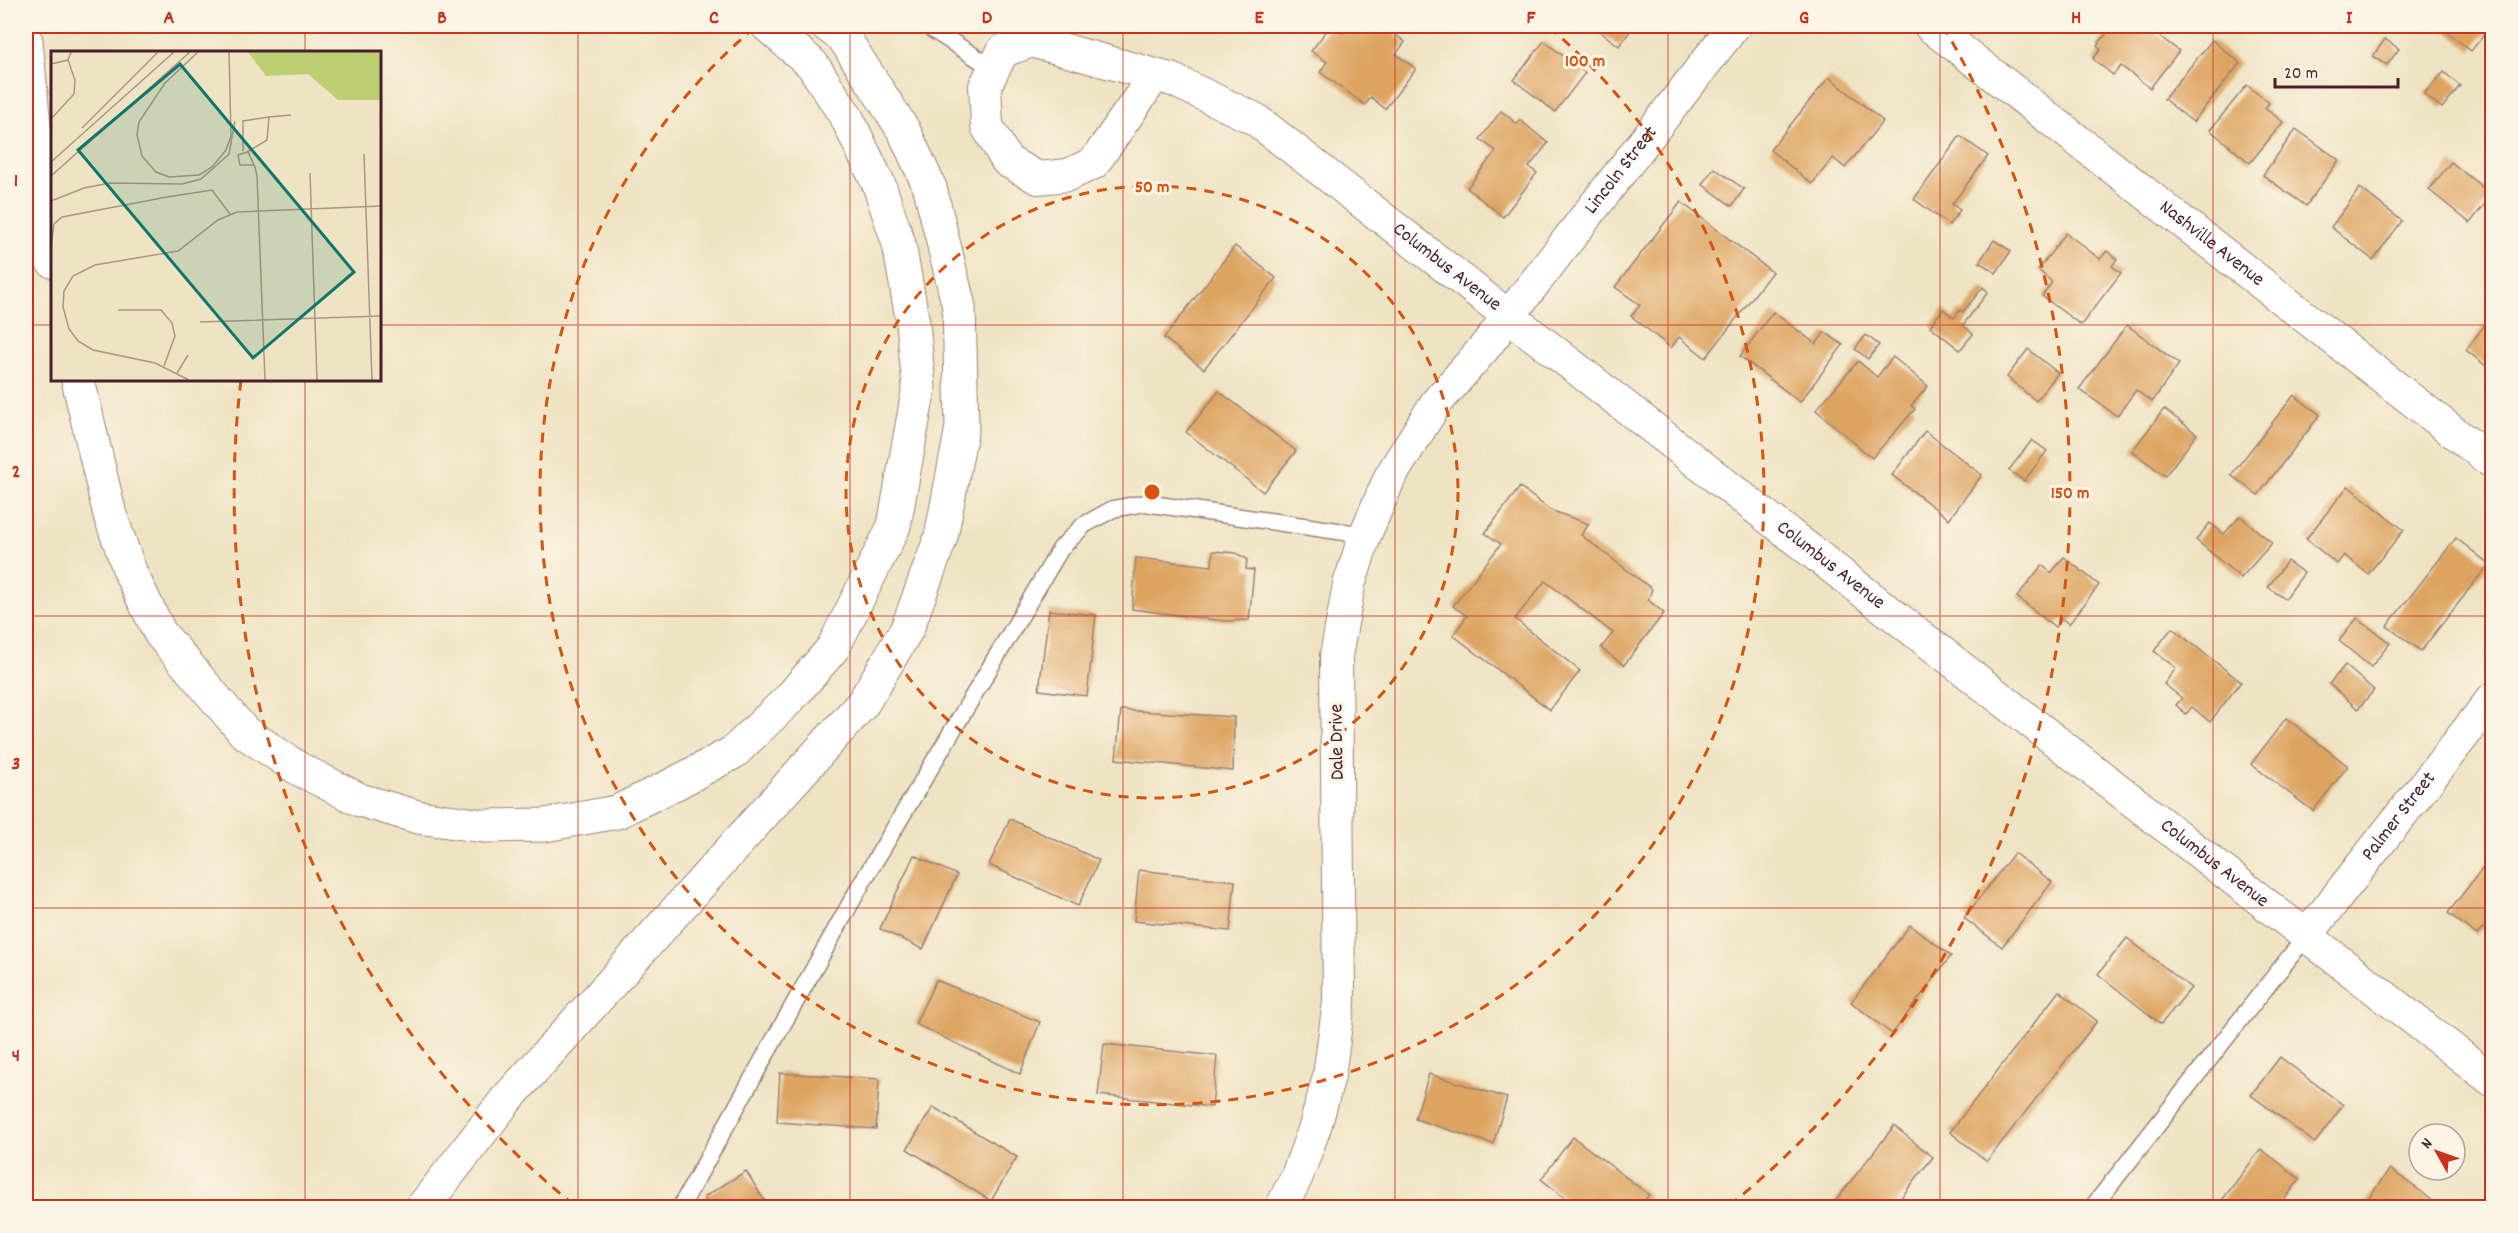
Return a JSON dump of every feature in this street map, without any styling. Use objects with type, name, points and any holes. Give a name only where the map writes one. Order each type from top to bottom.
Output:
[{"type":"highway","points":[[78,381],[110,515],[131,574],[160,633],[244,732],[299,769],[360,800],[418,817],[484,826],[545,825],[617,812],[734,752],[790,698],[833,648],[894,526],[919,387],[913,323],[899,244],[879,185],[847,118],[812,64],[768,26]]},
{"type":"highway","points":[[422,1208],[506,1100],[863,703],[907,629],[941,537],[962,427],[959,307],[930,188],[904,131],[836,32]]},
{"type":"highway","points":[[26,42],[42,211],[51,256]]},
{"type":"street","name":"Lincoln Street","points":[[1509,315],[1734,26]]},
{"type":"street","name":"Nashville Avenue","points":[[1930,26],[2493,462]]},
{"type":"street","name":"Columbus Avenue","points":[[1155,75],[1094,163],[1068,175],[1038,178],[1007,160],[987,126],[985,86],[1003,51],[1020,36],[1173,80],[1255,119],[2493,1080]]},
{"type":"street","name":"Dale Drive","points":[[1281,1208],[1297,1176],[1315,1127],[1329,1076],[1339,1002],[1336,656],[1349,585],[1365,535],[1390,477],[1436,403],[1509,315]]},
{"type":"street","name":"Palmer Street","points":[[2307,935],[2493,699]]},
{"type":"lane","points":[[927,26],[994,69]]},
{"type":"lane","points":[[680,1208],[863,880],[1061,548],[1084,525],[1113,509],[1158,503],[1365,535]]},
{"type":"lane","points":[[2092,1208],[2307,935]]},
{"type":"building","points":[[1330,26],[1343,33],[1349,26],[1384,26],[1405,42],[1396,54],[1416,69],[1385,109],[1371,97],[1365,105],[1320,72],[1327,62],[1311,51]]},
{"type":"building","points":[[1593,26],[1634,26],[1619,46]]},
{"type":"building","points":[[2113,26],[2146,26],[2179,51],[2150,88],[2121,66],[2113,75],[2093,59],[2101,49],[2097,45]]},
{"type":"building","points":[[2440,26],[2491,26],[2471,51]]},
{"type":"building","points":[[2385,39],[2399,49],[2387,65],[2373,56]]},
{"type":"building","points":[[2212,40],[2240,63],[2193,122],[2164,99]]},
{"type":"building","points":[[1544,41],[1585,73],[1555,112],[1514,80]]},
{"type":"building","points":[[2444,72],[2460,86],[2442,108],[2424,94]]},
{"type":"building","points":[[1829,77],[1883,121],[1845,168],[1833,158],[1812,184],[1770,150]]},
{"type":"building","points":[[2247,85],[2269,103],[2265,108],[2283,122],[2250,163],[2210,130]]},
{"type":"building","points":[[1501,111],[1517,124],[1520,120],[1548,143],[1529,167],[1537,173],[1503,217],[1467,188],[1496,151],[1480,139]]},
{"type":"building","points":[[2296,129],[2339,160],[2306,206],[2263,175]]},
{"type":"building","points":[[1960,136],[1988,156],[1952,204],[1960,210],[1949,225],[1914,199]]},
{"type":"building","points":[[2451,162],[2492,195],[2470,223],[2429,190]]},
{"type":"building","points":[[1714,168],[1744,189],[1732,206],[1702,184]]},
{"type":"building","points":[[2360,188],[2402,221],[2373,260],[2331,227]]},
{"type":"building","points":[[1681,202],[1772,272],[1706,358],[1679,337],[1671,348],[1631,316],[1640,305],[1615,287]]},
{"type":"building","points":[[2066,233],[2100,259],[2107,251],[2117,259],[2112,266],[2121,273],[2081,325],[2042,296],[2052,282],[2038,270]]},
{"type":"building","points":[[1994,240],[2011,251],[1996,273],[1979,262]]},
{"type":"building","points":[[1235,246],[1276,278],[1204,369],[1164,338]]},
{"type":"building","points":[[1983,287],[1988,292],[1963,325],[1973,334],[1960,350],[1930,326],[1943,309],[1954,318],[1960,310],[1963,312]]},
{"type":"building","points":[[1773,312],[1816,344],[1825,332],[1843,345],[1800,402],[1740,356]]},
{"type":"building","points":[[2492,315],[2492,371],[2466,350]]},
{"type":"building","points":[[2127,325],[2179,364],[2152,402],[2136,390],[2117,416],[2079,389]]},
{"type":"building","points":[[1866,335],[1879,345],[1868,359],[1855,349]]},
{"type":"building","points":[[2028,349],[2058,373],[2036,401],[2007,377]]},
{"type":"building","points":[[1893,357],[1928,386],[1911,406],[1915,409],[1872,458],[1816,410],[1858,361],[1877,377]]},
{"type":"building","points":[[1219,391],[1296,451],[1263,492],[1186,432]]},
{"type":"building","points":[[2294,395],[2320,415],[2258,495],[2231,475]]},
{"type":"building","points":[[2164,409],[2197,434],[2165,476],[2132,451]]},
{"type":"building","points":[[1925,431],[1982,475],[1949,519],[1892,475]]},
{"type":"building","points":[[2032,440],[2047,451],[2024,481],[2009,470]]},
{"type":"building","points":[[2348,486],[2404,530],[2368,574],[2344,555],[2337,564],[2306,539]]},
{"type":"building","points":[[1520,487],[1550,510],[1589,524],[1581,535],[1652,589],[1648,600],[1664,613],[1624,665],[1601,648],[1613,633],[1545,581],[1515,619],[1580,671],[1550,710],[1453,635],[1467,616],[1453,606],[1501,544],[1485,533]]},
{"type":"building","points":[[2240,516],[2272,543],[2241,578],[2196,540],[2210,523],[2224,534]]},
{"type":"building","points":[[2456,538],[2489,564],[2421,651],[2387,626]]},
{"type":"building","points":[[1213,551],[1236,553],[1247,559],[1246,569],[1254,570],[1249,620],[1224,621],[1132,609],[1136,558],[1212,566]]},
{"type":"building","points":[[2064,557],[2099,585],[2069,624],[2062,619],[2055,627],[2017,597],[2042,565],[2051,573]]},
{"type":"building","points":[[2287,561],[2304,573],[2285,599],[2268,587]]},
{"type":"building","points":[[1049,610],[1096,615],[1087,696],[1039,690]]},
{"type":"building","points":[[2357,618],[2390,643],[2371,667],[2339,641]]},
{"type":"building","points":[[2172,628],[2241,682],[2210,722],[2192,707],[2186,714],[2176,705],[2182,698],[2164,684],[2176,668],[2154,651]]},
{"type":"building","points":[[2345,665],[2374,690],[2358,709],[2329,684]]},
{"type":"building","points":[[1121,710],[1234,717],[1233,771],[1116,759]]},
{"type":"building","points":[[2286,718],[2348,766],[2313,811],[2251,764]]},
{"type":"building","points":[[1010,819],[1099,860],[1078,906],[989,865]]},
{"type":"building","points":[[2014,853],[2052,882],[2002,947],[1964,918]]},
{"type":"building","points":[[914,855],[957,875],[923,949],[880,929]]},
{"type":"building","points":[[2492,856],[2492,936],[2482,928],[2477,935],[2448,913]]},
{"type":"building","points":[[1139,870],[1235,881],[1230,931],[1134,921]]},
{"type":"building","points":[[1910,925],[1951,956],[1892,1034],[1851,1002]]},
{"type":"building","points":[[2127,938],[2191,988],[2161,1024],[2098,974]]},
{"type":"building","points":[[936,980],[1040,1022],[1020,1074],[915,1024]]},
{"type":"building","points":[[2059,991],[2097,1021],[1987,1161],[1950,1132]]},
{"type":"building","points":[[1104,1044],[1217,1056],[1212,1107],[1098,1095]]},
{"type":"building","points":[[2280,1057],[2343,1105],[2315,1143],[2251,1095]]},
{"type":"building","points":[[780,1073],[879,1079],[876,1129],[777,1122]]},
{"type":"building","points":[[1429,1074],[1507,1098],[1493,1144],[1415,1119]]},
{"type":"building","points":[[933,1107],[1017,1157],[991,1201],[907,1149]]},
{"type":"building","points":[[1894,1126],[1933,1157],[1893,1208],[1830,1208]]},
{"type":"building","points":[[1573,1137],[1649,1195],[1639,1208],[1577,1208],[1541,1179]]},
{"type":"building","points":[[2261,1149],[2300,1179],[2278,1208],[2216,1208]]},
{"type":"building","points":[[2390,1169],[2441,1208],[2361,1208]]},
{"type":"building","points":[[746,1171],[769,1208],[710,1208],[704,1197]]}]
